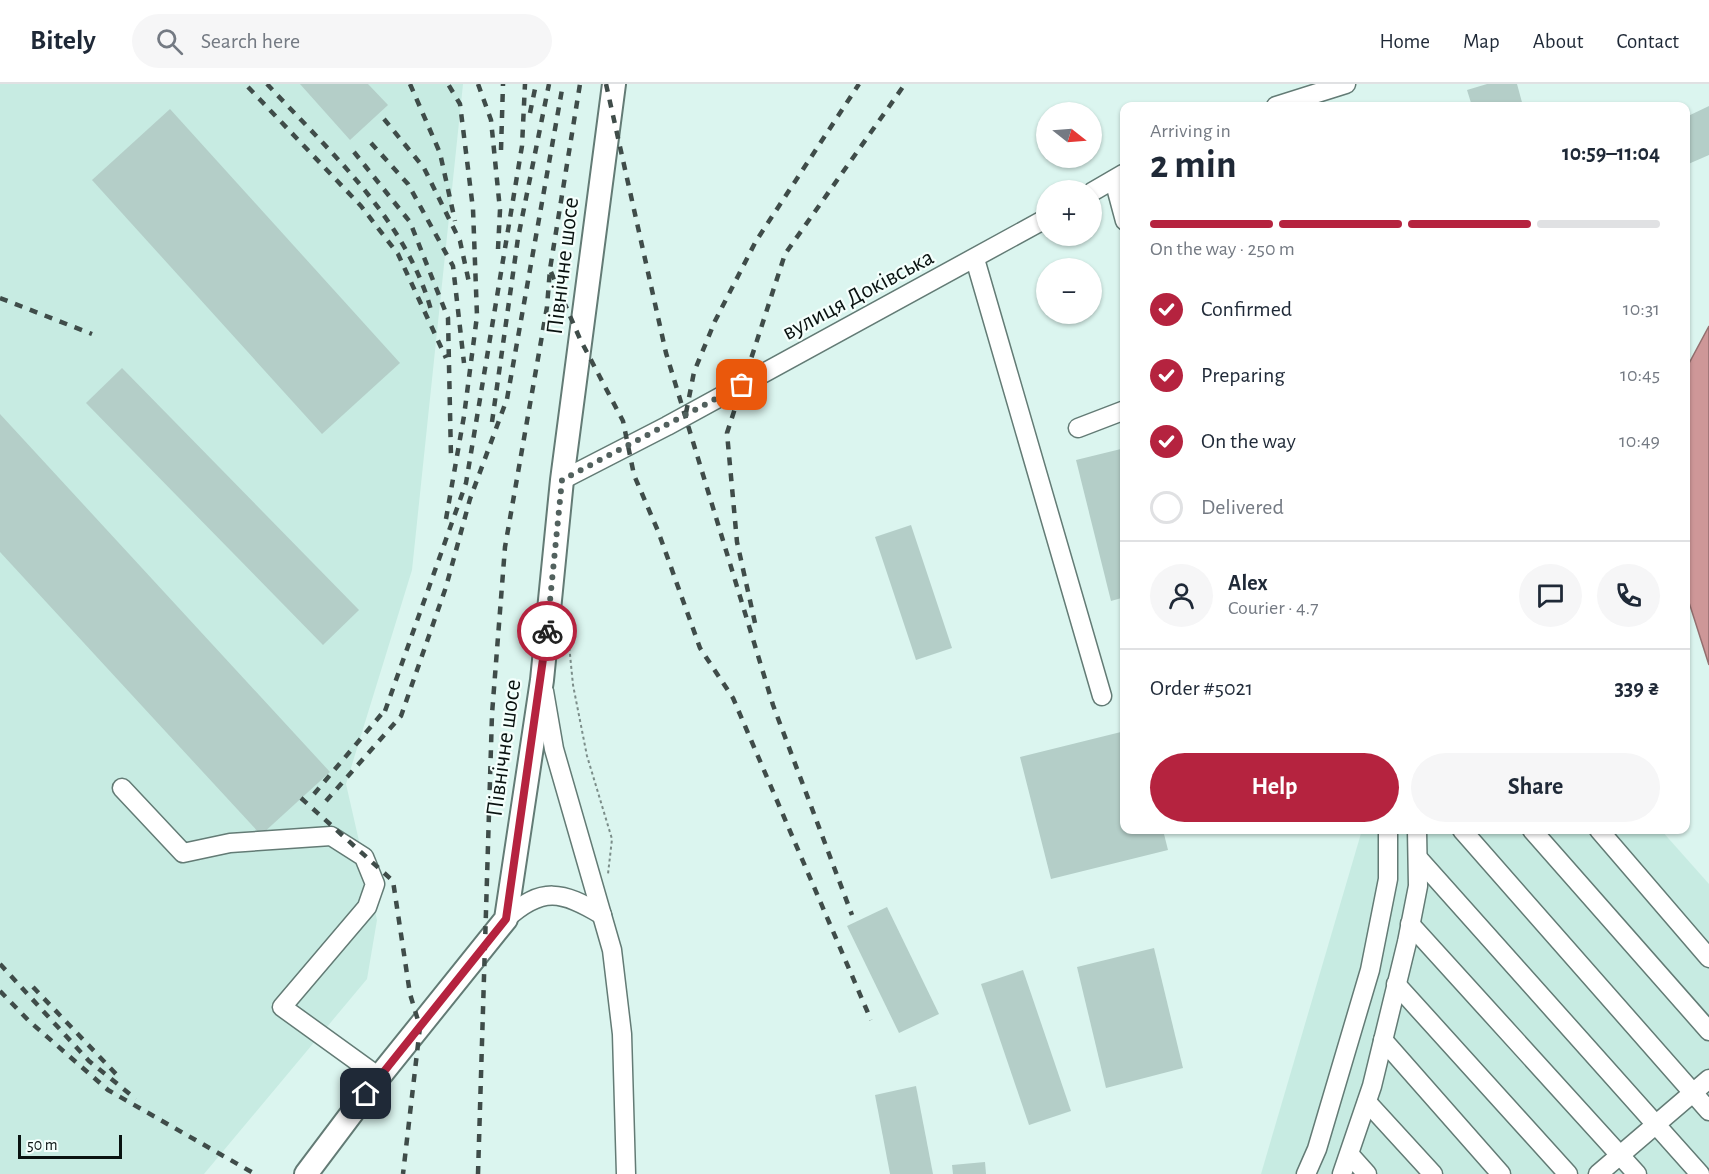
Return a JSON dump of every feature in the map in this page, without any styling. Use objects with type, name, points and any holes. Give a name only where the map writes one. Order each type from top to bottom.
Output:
[{"type":"main road","name":"Північне шосе","points":[[506,919],[542,680],[562,480],[614,84]]},
{"type":"main road","points":[[306,1174],[379,1077],[506,919]]},
{"type":"street","points":[[1289,102],[1346,84]]},
{"type":"street","points":[[1102,186],[1120,176]]},
{"type":"street","name":"вулиця Доківська","points":[[562,480],[1036,224]]},
{"type":"street","points":[[975,259],[1102,696]]},
{"type":"street","points":[[1078,428],[1120,412]]},
{"type":"street","points":[[542,680],[554,749],[612,950],[622,1034],[626,1174]]},
{"type":"street","points":[[122,788],[183,853],[230,843],[331,836],[364,857],[375,884],[367,907],[282,1007],[379,1077]]},
{"type":"street","points":[[1306,1174],[1317,1149],[1370,970],[1388,879],[1388,834]]},
{"type":"street","points":[[1342,1174],[1367,1102],[1410,924],[1418,886],[1417,834]]},
{"type":"street","points":[[1466,834],[1709,1111]]},
{"type":"street","points":[[1536,834],[1709,1030]]},
{"type":"street","points":[[1602,834],[1709,958]]},
{"type":"street","points":[[1418,858],[1700,1174]]},
{"type":"street","points":[[506,919],[524,902],[544,895],[580,901],[602,915]]},
{"type":"street","points":[[1410,924],[1637,1174]]},
{"type":"street","points":[[1396,984],[1568,1174]]},
{"type":"street","points":[[1383,1040],[1501,1174]]},
{"type":"street","points":[[1598,1174],[1709,1079]]},
{"type":"street","points":[[1367,1102],[1433,1174]]},
{"type":"street","points":[[1350,1155],[1367,1174]]},
{"type":"path","points":[[566,618],[573,685],[587,756],[612,838],[607,882]]},
{"type":"shaded area","points":[[0,84],[463,84],[412,570],[346,784],[377,920],[367,979],[204,1174],[0,1174]]},
{"type":"shaded area","points":[[1709,326],[1709,665],[1690,606],[1690,362]]},
{"type":"shaded area","points":[[1361,834],[1665,834],[1709,884],[1709,1174],[1261,1174]]},
{"type":"building","points":[[300,84],[368,84],[388,105],[350,140]]},
{"type":"building","points":[[1487,84],[1517,84],[1522,102],[1471,102],[1467,90]]},
{"type":"building","points":[[1709,106],[1709,155],[1690,163],[1690,115]]},
{"type":"building","points":[[170,109],[400,363],[322,434],[92,180]]},
{"type":"building","points":[[122,368],[359,610],[323,645],[86,403]]},
{"type":"building","points":[[0,414],[330,772],[261,835],[0,552]]},
{"type":"building","points":[[1120,449],[1120,598],[1111,601],[1076,460]]},
{"type":"building","points":[[911,525],[952,648],[916,660],[875,537]]},
{"type":"building","points":[[1120,732],[1120,834],[1164,834],[1168,850],[1051,879],[1020,757]]},
{"type":"building","points":[[887,907],[939,1014],[899,1033],[847,926]]},
{"type":"building","points":[[1154,948],[1183,1068],[1106,1088],[1077,967]]},
{"type":"building","points":[[1023,970],[1071,1111],[1029,1125],[981,984]]},
{"type":"building","points":[[916,1086],[933,1174],[890,1174],[875,1095]]},
{"type":"building","points":[[985,1162],[986,1174],[953,1174],[952,1165]]},
{"type":"railway","points":[[267,84],[340,161],[384,216],[404,246],[431,310]]},
{"type":"railway","points":[[410,84],[440,153],[455,221]]},
{"type":"railway","points":[[446,519],[464,416],[477,316],[473,209],[460,104],[448,84]]},
{"type":"railway","points":[[478,84],[491,120],[500,210],[498,249]]},
{"type":"railway","points":[[501,150],[503,84]]},
{"type":"railway","points":[[385,711],[466,483],[522,146],[525,84]]},
{"type":"railway","points":[[530,113],[536,84]]},
{"type":"railway","points":[[492,422],[518,238],[549,84]]},
{"type":"railway","points":[[326,801],[401,716],[446,587],[470,499],[507,399],[563,84]]},
{"type":"railway","points":[[478,1174],[492,714],[505,547],[547,307],[550,269],[580,84]]},
{"type":"railway","points":[[606,84],[666,353],[773,705],[852,915]]},
{"type":"railway","points":[[686,413],[694,372],[715,321],[756,241],[859,84]]},
{"type":"railway","points":[[755,623],[737,542],[727,433],[785,254],[905,84]]},
{"type":"railway","points":[[248,87],[361,206],[398,254],[446,358]]},
{"type":"railway","points":[[384,119],[424,168],[460,241],[470,287]]},
{"type":"railway","points":[[371,143],[408,184],[453,266],[464,363]]},
{"type":"railway","points":[[354,152],[410,222],[448,318],[451,458]]},
{"type":"railway","points":[[551,272],[580,339],[623,421],[634,475],[658,531],[700,648],[733,698],[871,1020]]},
{"type":"railway","points":[[0,298],[92,334]]},
{"type":"railway","points":[[314,794],[385,710]]},
{"type":"railway","points":[[301,798],[393,881],[410,994],[420,1027],[403,1174]]},
{"type":"railway","points":[[0,964],[89,1061],[136,1099]]},
{"type":"railway","points":[[33,987],[116,1074]]},
{"type":"railway","points":[[0,991],[29,1021],[108,1090],[255,1174]]},
{"type":"way so far","points":[[547,631],[562,480],[742,385]]},
{"type":"route","points":[[366,1094],[506,919],[542,680],[547,631]]}]
